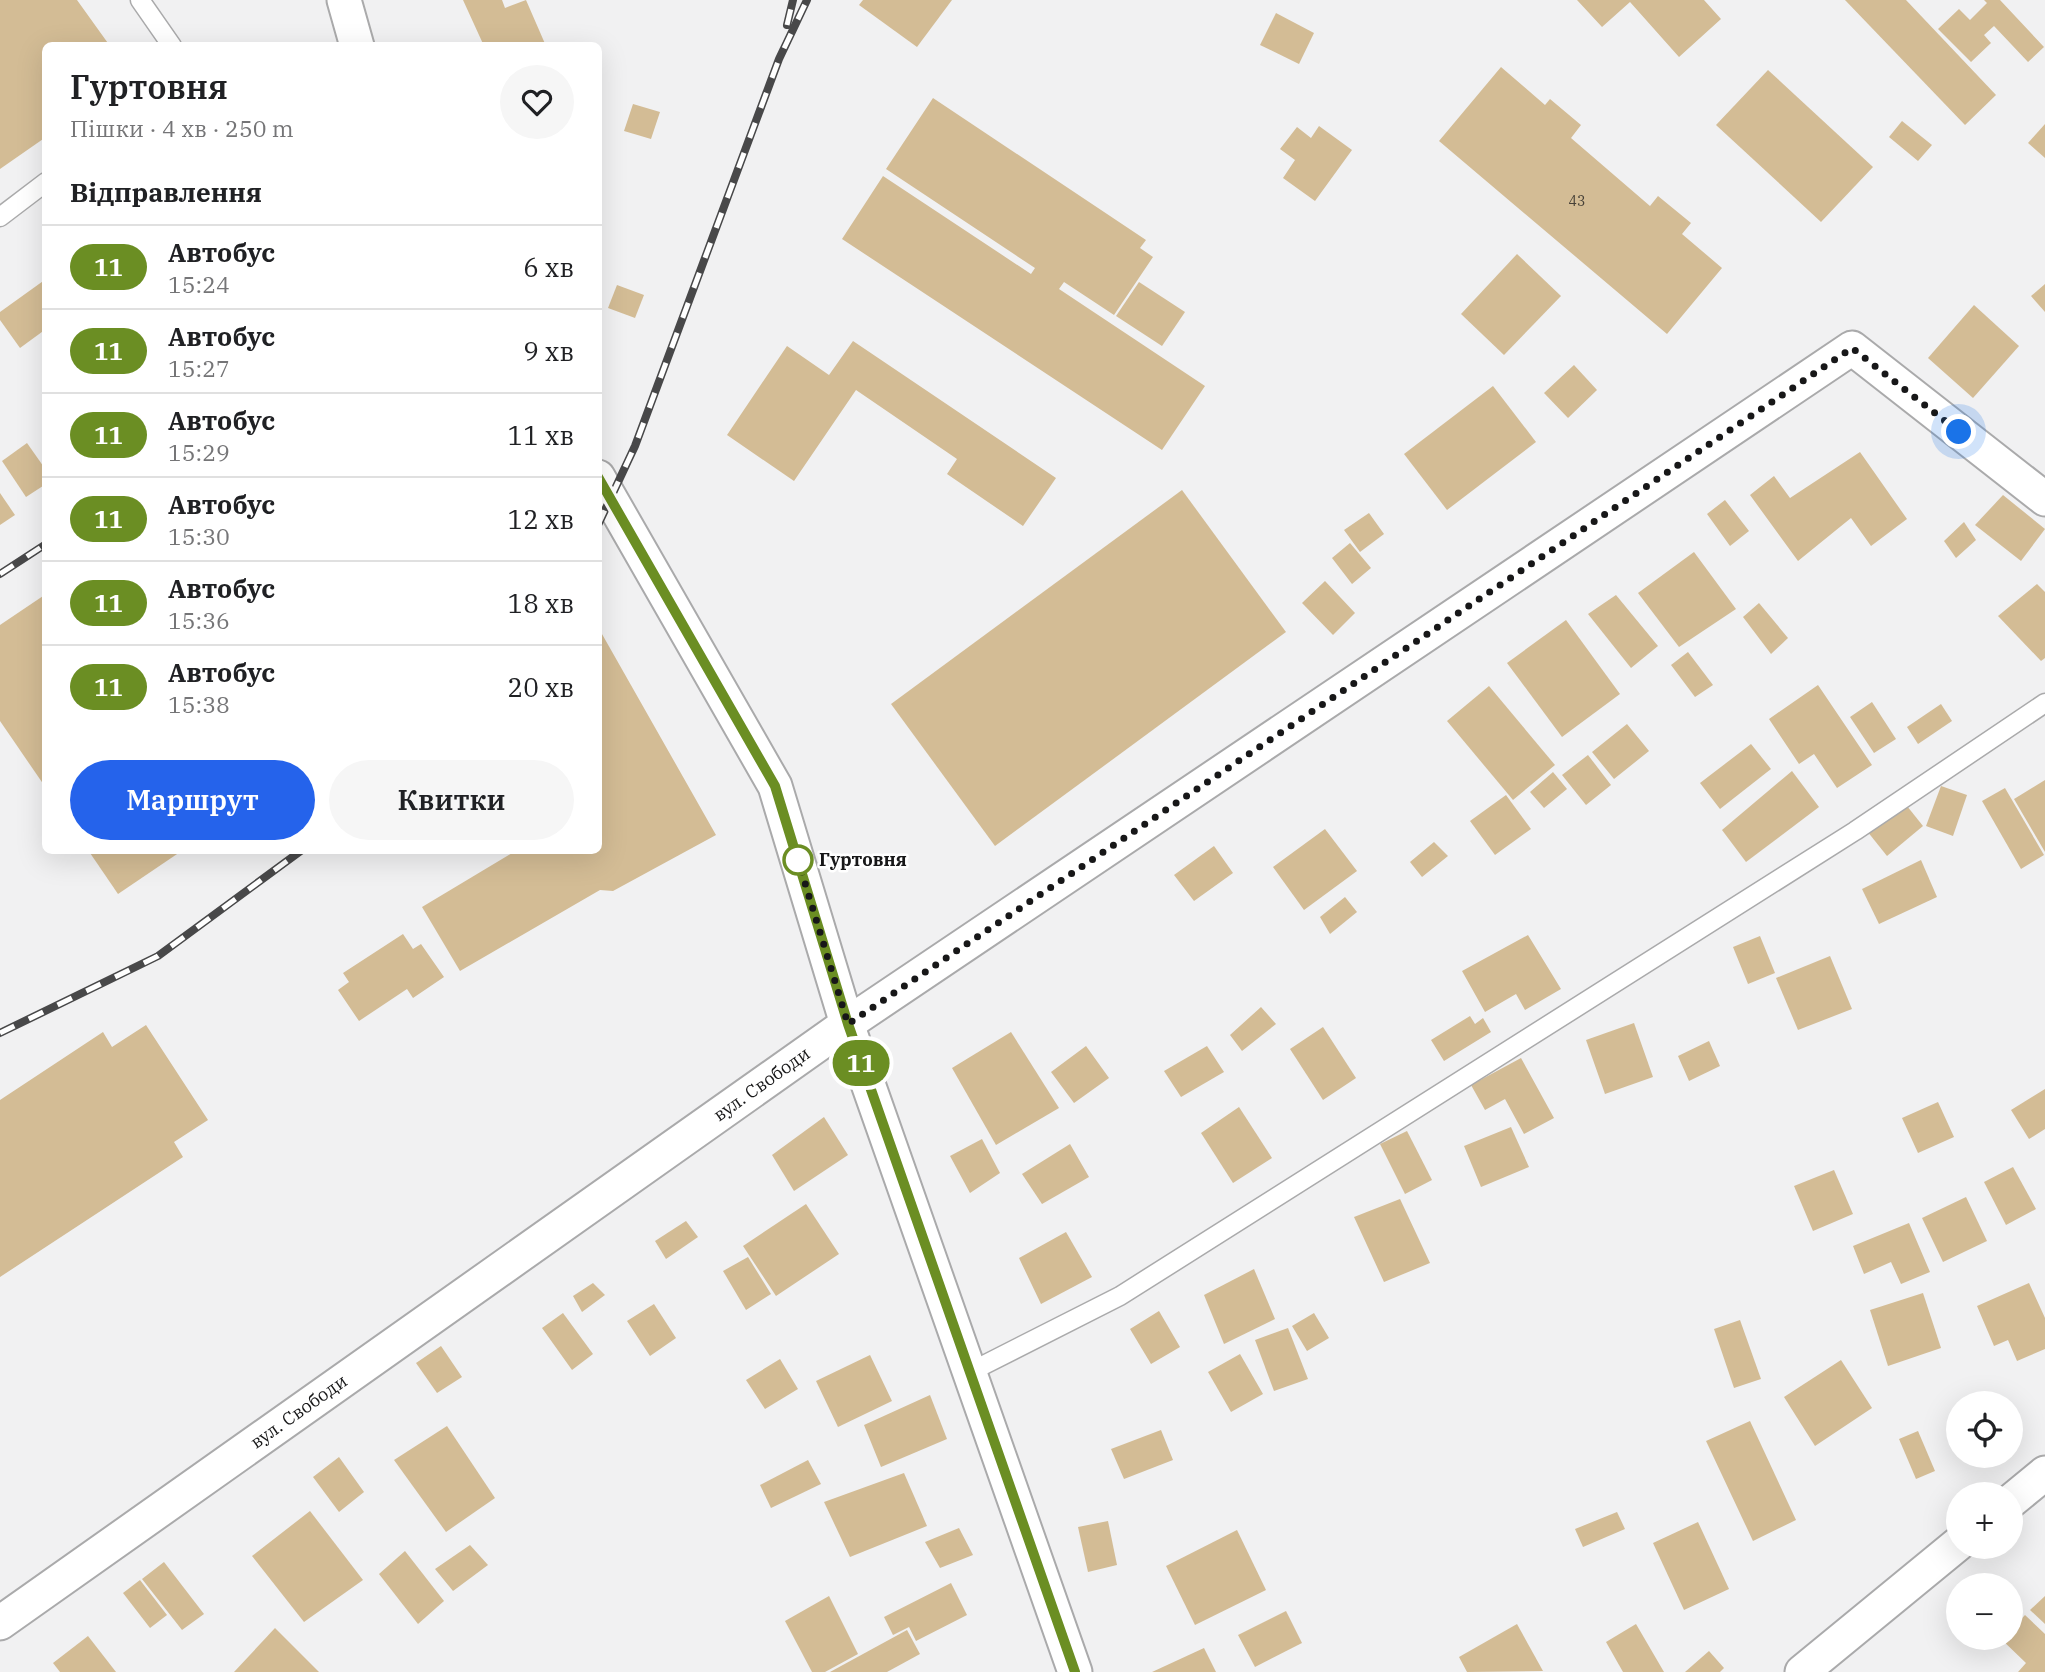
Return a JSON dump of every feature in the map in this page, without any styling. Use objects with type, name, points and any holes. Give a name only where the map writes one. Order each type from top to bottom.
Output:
[{"type":"street","points":[[344,0],[356,42]]},
{"type":"street","name":"вул. Свободи","points":[[0,1623],[848,1024],[1852,348],[2045,499]]},
{"type":"street","points":[[602,484],[775,786],[848,1024],[1075,1672]]},
{"type":"street","points":[[2023,1491],[2045,1473]]},
{"type":"street","points":[[1802,1672],[1946,1554]]},
{"type":"lane","points":[[140,0],[169,42]]},
{"type":"lane","points":[[0,217],[42,185]]},
{"type":"lane","points":[[970,1372],[1120,1296],[1855,831],[2045,703]]},
{"type":"building","points":[[0,0],[77,0],[107,42],[42,42],[42,140],[0,169]]},
{"type":"building","points":[[463,0],[502,0],[505,8],[526,0],[544,42],[482,42]]},
{"type":"building","points":[[863,0],[952,0],[917,47],[859,5]]},
{"type":"building","points":[[1577,0],[1704,0],[1721,19],[1679,57],[1630,2],[1602,27]]},
{"type":"building","points":[[1845,0],[1906,0],[1996,95],[1965,125]]},
{"type":"building","points":[[1984,0],[2000,0],[2044,47],[2028,62],[1994,26],[1984,35],[1991,43],[1971,62],[1938,29],[1959,9],[1970,20],[1987,3]]},
{"type":"building","points":[[1276,13],[1314,33],[1299,64],[1260,45]]},
{"type":"building","points":[[1501,67],[1545,105],[1550,99],[1581,125],[1571,138],[1650,206],[1658,196],[1691,223],[1682,234],[1722,268],[1667,334],[1439,141]]},
{"type":"building","points":[[1768,70],[1873,167],[1821,222],[1716,125]]},
{"type":"building","points":[[933,98],[1146,240],[1140,248],[1153,257],[1114,315],[1064,282],[1059,289],[1205,386],[1162,450],[842,239],[883,176],[1031,274],[1035,268],[886,169]]},
{"type":"building","points":[[633,104],[660,112],[651,139],[624,131]]},
{"type":"building","points":[[1902,121],[1932,145],[1918,161],[1889,137]]},
{"type":"building","points":[[2045,124],[2045,158],[2028,143]]},
{"type":"building","points":[[1319,126],[1352,150],[1315,201],[1283,178],[1295,160],[1280,149],[1297,127],[1311,138]]},
{"type":"building","points":[[1517,254],[1561,296],[1504,355],[1461,314]]},
{"type":"building","points":[[42,282],[42,332],[20,348],[0,320],[0,312]]},
{"type":"building","points":[[1139,282],[1185,312],[1162,346],[1116,316]]},
{"type":"building","points":[[2045,284],[2045,312],[2031,296]]},
{"type":"building","points":[[617,285],[644,295],[635,318],[608,308]]},
{"type":"building","points":[[1974,305],[2019,346],[1973,398],[1928,358]]},
{"type":"building","points":[[853,341],[1056,478],[1023,526],[947,474],[957,459],[856,390],[794,481],[727,435],[787,346],[829,375]]},
{"type":"building","points":[[1574,365],[1597,390],[1568,418],[1544,393]]},
{"type":"building","points":[[1493,386],[1536,442],[1447,510],[1404,454]]},
{"type":"building","points":[[27,443],[42,464],[42,487],[26,497],[2,461]]},
{"type":"building","points":[[1860,452],[1907,519],[1871,546],[1851,518],[1798,561],[1750,495],[1774,476],[1790,498]]},
{"type":"building","points":[[1182,490],[1286,632],[995,846],[891,704]]},
{"type":"building","points":[[0,493],[15,515],[0,525]]},
{"type":"building","points":[[2003,495],[2045,529],[2021,561],[1975,525]]},
{"type":"building","points":[[1725,500],[1749,531],[1730,546],[1707,514]]},
{"type":"building","points":[[1369,513],[1384,534],[1360,552],[1344,530]]},
{"type":"building","points":[[1964,522],[1976,540],[1956,558],[1944,541]]},
{"type":"building","points":[[1350,543],[1371,568],[1352,584],[1332,558]]},
{"type":"building","points":[[1694,552],[1736,609],[1679,647],[1638,593]]},
{"type":"building","points":[[1325,581],[1355,613],[1333,635],[1302,603]]},
{"type":"building","points":[[2037,584],[2045,592],[2045,658],[2041,661],[1998,616]]},
{"type":"building","points":[[1616,595],[1658,646],[1631,668],[1588,614]]},
{"type":"building","points":[[42,597],[42,782],[0,721],[0,625]]},
{"type":"building","points":[[1759,603],[1788,638],[1771,654],[1743,617]]},
{"type":"building","points":[[1566,620],[1620,694],[1562,737],[1507,663]]},
{"type":"building","points":[[602,634],[716,835],[613,891],[600,890],[460,971],[422,907],[510,854],[602,854]]},
{"type":"building","points":[[1688,652],[1713,685],[1695,697],[1671,665]]},
{"type":"building","points":[[1818,685],[1872,765],[1837,788],[1814,754],[1799,764],[1769,719]]},
{"type":"building","points":[[1489,686],[1555,765],[1513,800],[1447,721]]},
{"type":"building","points":[[1872,702],[1896,739],[1874,753],[1850,717]]},
{"type":"building","points":[[1941,704],[1952,721],[1918,744],[1907,727]]},
{"type":"building","points":[[1627,724],[1649,751],[1614,779],[1592,752]]},
{"type":"building","points":[[1751,744],[1771,769],[1720,809],[1700,783]]},
{"type":"building","points":[[1588,755],[1611,785],[1586,805],[1562,775]]},
{"type":"building","points":[[1792,771],[1819,807],[1746,862],[1722,830]]},
{"type":"building","points":[[1553,772],[1567,789],[1544,808],[1530,792]]},
{"type":"building","points":[[2045,780],[2045,852],[2014,799]]},
{"type":"building","points":[[1941,786],[1967,795],[1953,836],[1926,826]]},
{"type":"building","points":[[2005,788],[2044,855],[2021,869],[1982,801]]},
{"type":"building","points":[[1506,795],[1531,829],[1495,855],[1470,821]]},
{"type":"building","points":[[1903,801],[1923,826],[1887,856],[1867,831]]},
{"type":"building","points":[[1325,829],[1357,871],[1304,910],[1273,867]]},
{"type":"building","points":[[1434,842],[1448,856],[1422,877],[1410,862]]},
{"type":"building","points":[[1214,846],[1233,873],[1194,901],[1174,875]]},
{"type":"building","points":[[91,854],[177,854],[118,894]]},
{"type":"building","points":[[1921,860],[1937,897],[1879,924],[1862,889]]},
{"type":"building","points":[[1345,897],[1357,912],[1330,934],[1320,917]]},
{"type":"building","points":[[403,934],[413,949],[421,944],[444,977],[413,998],[407,989],[359,1021],[338,990],[349,982],[343,973]]},
{"type":"building","points":[[1528,935],[1561,989],[1525,1010],[1516,994],[1485,1012],[1462,971]]},
{"type":"building","points":[[1760,936],[1775,973],[1748,984],[1733,947]]},
{"type":"building","points":[[1830,956],[1852,1009],[1798,1030],[1776,978]]},
{"type":"building","points":[[1261,1007],[1276,1024],[1242,1051],[1230,1035]]},
{"type":"building","points":[[1470,1016],[1475,1024],[1483,1018],[1491,1032],[1444,1061],[1431,1040]]},
{"type":"building","points":[[1634,1023],[1653,1077],[1605,1094],[1586,1040]]},
{"type":"building","points":[[146,1025],[208,1120],[174,1142],[183,1157],[0,1277],[0,1100],[103,1032],[112,1047]]},
{"type":"building","points":[[1323,1027],[1356,1078],[1323,1100],[1290,1049]]},
{"type":"building","points":[[1011,1032],[1059,1108],[996,1145],[952,1068]]},
{"type":"building","points":[[1709,1041],[1720,1066],[1689,1081],[1678,1056]]},
{"type":"building","points":[[1086,1046],[1109,1078],[1074,1103],[1051,1072]]},
{"type":"building","points":[[1207,1046],[1224,1072],[1181,1097],[1164,1071]]},
{"type":"building","points":[[1521,1058],[1554,1118],[1524,1134],[1505,1099],[1485,1110],[1471,1085]]},
{"type":"building","points":[[2045,1089],[2045,1129],[2029,1139],[2011,1110]]},
{"type":"building","points":[[1938,1102],[1954,1137],[1918,1153],[1902,1118]]},
{"type":"building","points":[[1239,1107],[1272,1158],[1233,1183],[1201,1133]]},
{"type":"building","points":[[824,1117],[848,1155],[794,1191],[772,1155]]},
{"type":"building","points":[[1511,1127],[1529,1167],[1481,1187],[1464,1146]]},
{"type":"building","points":[[1407,1131],[1432,1180],[1405,1194],[1380,1144]]},
{"type":"building","points":[[982,1139],[1000,1173],[970,1193],[950,1156]]},
{"type":"building","points":[[1070,1144],[1089,1177],[1042,1204],[1022,1174]]},
{"type":"building","points":[[2013,1167],[2036,1209],[2006,1225],[1984,1182]]},
{"type":"building","points":[[1834,1170],[1853,1214],[1813,1231],[1794,1186]]},
{"type":"building","points":[[1966,1197],[1987,1241],[1943,1262],[1922,1218]]},
{"type":"building","points":[[1400,1199],[1430,1263],[1384,1282],[1354,1217]]},
{"type":"building","points":[[806,1204],[839,1254],[776,1296],[743,1246]]},
{"type":"building","points":[[686,1221],[698,1237],[666,1259],[655,1241]]},
{"type":"building","points":[[1909,1223],[1930,1272],[1901,1284],[1891,1262],[1864,1274],[1853,1246]]},
{"type":"building","points":[[1066,1232],[1092,1277],[1041,1304],[1019,1258]]},
{"type":"building","points":[[748,1257],[771,1294],[746,1310],[723,1271]]},
{"type":"building","points":[[1254,1269],[1275,1319],[1224,1344],[1204,1295]]},
{"type":"building","points":[[593,1283],[605,1295],[582,1312],[573,1296]]},
{"type":"building","points":[[2029,1283],[2045,1318],[2045,1349],[2017,1361],[2008,1340],[1994,1346],[1977,1306]]},
{"type":"building","points":[[1923,1293],[1941,1348],[1888,1366],[1870,1310]]},
{"type":"building","points":[[654,1304],[676,1338],[650,1356],[627,1321]]},
{"type":"building","points":[[1159,1311],[1180,1347],[1151,1364],[1130,1329]]},
{"type":"building","points":[[563,1313],[593,1354],[572,1370],[542,1328]]},
{"type":"building","points":[[1314,1313],[1329,1338],[1307,1351],[1292,1326]]},
{"type":"building","points":[[1740,1320],[1761,1379],[1734,1388],[1714,1329]]},
{"type":"building","points":[[1288,1328],[1308,1379],[1274,1391],[1255,1340]]},
{"type":"building","points":[[441,1346],[462,1377],[437,1393],[416,1363]]},
{"type":"building","points":[[1240,1354],[1263,1394],[1231,1412],[1208,1372]]},
{"type":"building","points":[[870,1355],[892,1401],[838,1427],[816,1381]]},
{"type":"building","points":[[780,1359],[798,1389],[765,1409],[746,1380]]},
{"type":"building","points":[[1841,1360],[1872,1408],[1815,1446],[1784,1397]]},
{"type":"building","points":[[930,1395],[947,1439],[881,1467],[864,1425]]},
{"type":"building","points":[[1750,1421],[1796,1520],[1753,1541],[1706,1441]]},
{"type":"building","points":[[447,1426],[495,1498],[446,1532],[394,1460]]},
{"type":"building","points":[[1161,1430],[1173,1460],[1124,1479],[1111,1449]]},
{"type":"building","points":[[1918,1431],[1935,1471],[1916,1479],[1899,1439]]},
{"type":"building","points":[[339,1457],[364,1492],[339,1512],[313,1477]]},
{"type":"building","points":[[808,1460],[821,1484],[771,1508],[760,1485]]},
{"type":"building","points":[[904,1473],[927,1526],[850,1557],[824,1502]]},
{"type":"building","points":[[310,1511],[363,1580],[304,1622],[252,1556]]},
{"type":"building","points":[[1617,1512],[1625,1529],[1583,1547],[1575,1529]]},
{"type":"building","points":[[1108,1521],[1117,1565],[1088,1572],[1078,1527]]},
{"type":"building","points":[[1698,1522],[1729,1589],[1684,1610],[1653,1543]]},
{"type":"building","points":[[959,1528],[973,1555],[940,1568],[925,1542]]},
{"type":"building","points":[[1237,1530],[1266,1590],[1195,1625],[1166,1566]]},
{"type":"building","points":[[470,1545],[488,1565],[453,1591],[435,1569]]},
{"type":"building","points":[[405,1551],[444,1601],[418,1624],[379,1574]]},
{"type":"building","points":[[164,1562],[204,1614],[182,1630],[142,1579]]},
{"type":"building","points":[[140,1580],[167,1615],[150,1628],[123,1593]]},
{"type":"building","points":[[951,1583],[967,1615],[916,1641],[909,1627],[893,1635],[884,1617]]},
{"type":"building","points":[[829,1596],[858,1654],[825,1672],[812,1672],[785,1621]]},
{"type":"building","points":[[2045,1596],[2045,1624],[2030,1610]]},
{"type":"building","points":[[1286,1611],[1302,1643],[1255,1667],[1238,1635]]},
{"type":"building","points":[[2025,1615],[2045,1634],[2045,1672],[2018,1672],[2026,1663],[2012,1650],[2023,1650]]},
{"type":"building","points":[[1517,1624],[1543,1671],[1467,1672],[1459,1657]]},
{"type":"building","points":[[1636,1624],[1664,1672],[1623,1672],[1606,1642]]},
{"type":"building","points":[[275,1628],[319,1672],[234,1672]]},
{"type":"building","points":[[907,1630],[920,1654],[887,1672],[830,1672]]},
{"type":"building","points":[[88,1636],[116,1672],[60,1672],[53,1663]]},
{"type":"building","points":[[1204,1648],[1216,1672],[1152,1672]]},
{"type":"building","points":[[1709,1651],[1724,1668],[1720,1672],[1685,1672]]},
{"type":"railway","points":[[787,25],[793,0]]},
{"type":"railway","points":[[602,516],[635,446],[779,59],[807,0]]},
{"type":"railway","points":[[0,574],[42,547]]},
{"type":"railway","points":[[0,1033],[158,956],[297,854]]},
{"type":"bus line","name":"11","points":[[602,484],[775,786],[848,1024],[1075,1672]]},
{"type":"place","name":"Гуртовня","points":[[798,860]]},
{"type":"route","points":[[798,860],[848,1024],[1852,348],[1959,432]]}]
